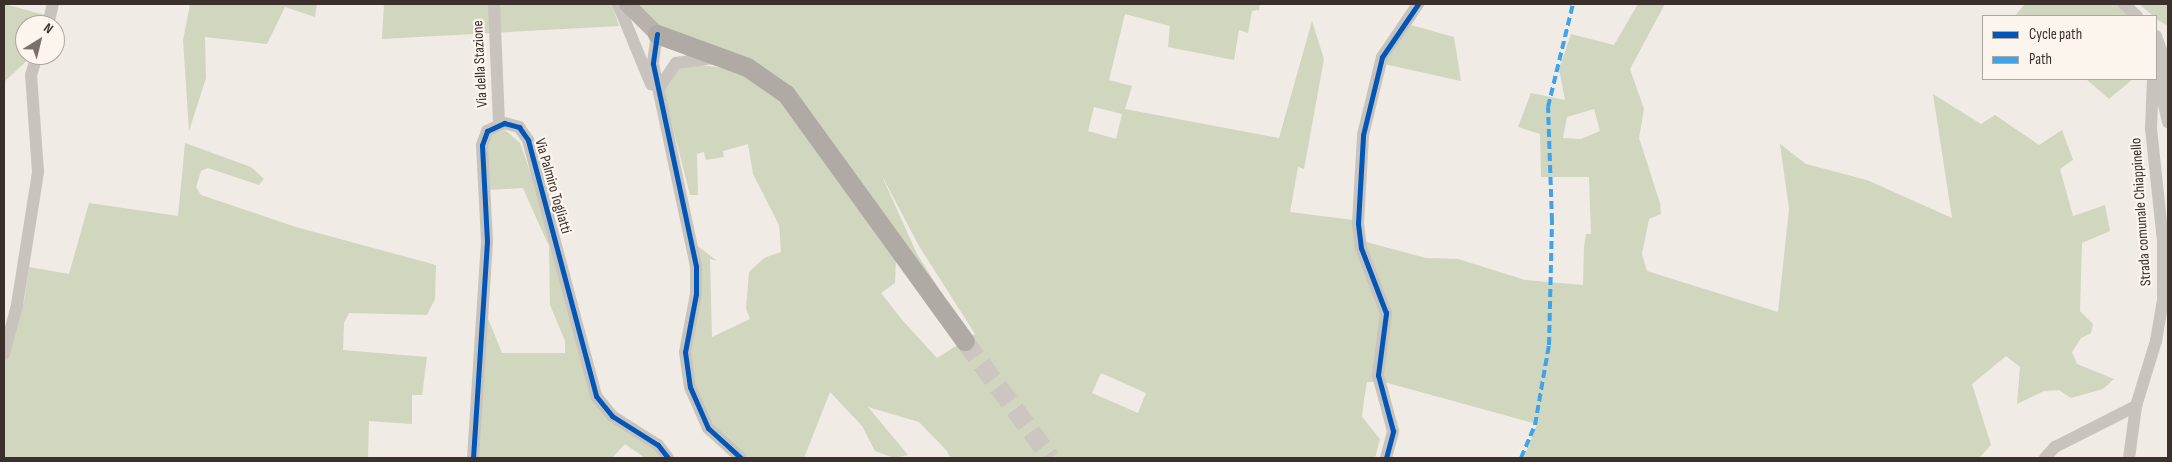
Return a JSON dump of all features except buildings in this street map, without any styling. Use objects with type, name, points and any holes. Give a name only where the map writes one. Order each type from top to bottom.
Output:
[{"type":"highway","points":[[657,34],[721,57],[765,77],[793,101],[965,341]]},
{"type":"main road","points":[[627,4],[657,34]]},
{"type":"street","name":"Via della Stazione","points":[[494,4],[499,123]]},
{"type":"street","points":[[618,4],[654,84]]},
{"type":"street","points":[[1386,458],[1393,431],[1378,375],[1386,313],[1361,248],[1358,223],[1363,135],[1382,57],[1418,4]]},
{"type":"street","points":[[2124,4],[2136,15]]},
{"type":"street","points":[[657,34],[644,49],[661,106],[696,266],[685,352],[690,387],[708,428],[741,458]]},
{"type":"street","points":[[2157,39],[2163,55],[2162,96],[2168,122]]},
{"type":"street","points":[[654,84],[676,63],[721,57]]},
{"type":"street","points":[[4,354],[17,305],[38,172],[31,75],[34,65]]},
{"type":"street","name":"Strada comunale Chiappinello","points":[[2129,458],[2136,406],[2164,322],[2163,252],[2151,128],[2153,80]]},
{"type":"street","points":[[473,458],[487,240],[482,145],[487,131],[499,123]]},
{"type":"street","name":"Via Palmiro Togliatti","points":[[499,123],[514,124],[528,140],[596,396],[612,416],[658,445],[668,458]]},
{"type":"street","points":[[2045,458],[2054,447],[2136,406]]},
{"type":"green space","points":[[4,4],[45,15],[15,15],[15,65],[22,65],[4,82]]},
{"type":"green space","points":[[190,4],[317,4],[315,17],[285,7],[267,44],[205,37],[206,78],[189,131],[183,40]]},
{"type":"green space","points":[[384,4],[612,4],[619,26],[382,39]]},
{"type":"green space","points":[[637,4],[1260,4],[1259,10],[1252,11],[1248,33],[1239,30],[1234,60],[1168,47],[1170,26],[1125,14],[1109,80],[1132,86],[1125,109],[1279,138],[1312,21],[1324,59],[1304,169],[1298,167],[1290,212],[1361,221],[1366,242],[1426,258],[1458,259],[1525,280],[1583,285],[1586,234],[1591,234],[1589,177],[1541,177],[1540,134],[1518,127],[1531,93],[1565,100],[1559,69],[1571,34],[1614,45],[1638,4],[1665,4],[1630,69],[1644,109],[1639,138],[1660,203],[1661,214],[1649,219],[1642,254],[1647,271],[1778,312],[1789,209],[1780,144],[1806,164],[1867,180],[1952,218],[1933,94],[1981,124],[1995,115],[2039,145],[2062,130],[2073,160],[2060,169],[2073,216],[2105,205],[2110,231],[2082,243],[2080,311],[2093,324],[2091,333],[2081,338],[2072,352],[2077,364],[2114,379],[2103,389],[2071,398],[2059,390],[2044,391],[2017,404],[2020,367],[2006,356],[1972,384],[1991,445],[1979,458],[1524,458],[1537,424],[1384,382],[1367,382],[1362,417],[1380,439],[1375,458],[943,458],[950,457],[946,450],[919,422],[868,407],[908,455],[894,458],[875,451],[862,426],[830,392],[804,458],[749,458],[719,433],[700,405],[689,361],[694,243],[717,261],[710,259],[712,337],[750,319],[746,309],[749,272],[764,258],[781,252],[779,225],[753,174],[748,144],[723,151],[724,157],[706,160],[704,152],[697,154],[698,195],[690,195],[663,89],[669,72],[694,64],[723,68],[751,78],[783,103],[896,258],[895,283],[881,293],[903,321],[937,358],[975,334],[919,246],[881,174],[917,254],[968,335],[809,110],[659,26]],"holes":[[[1094,107],[1122,114],[1116,139],[1088,131]],[[1594,109],[1600,131],[1581,139],[1563,138],[1567,117]],[[1101,373],[1146,393],[1138,413],[1092,393]]]},
{"type":"green space","points":[[2025,4],[2118,4],[2131,15],[2016,15]]},
{"type":"green space","points":[[2139,4],[2168,4],[2168,26],[2157,19],[2157,15],[2152,15]]},
{"type":"green space","points":[[1407,24],[1454,37],[1461,81],[1384,64]]},
{"type":"green space","points":[[2087,80],[2132,80],[2109,99]]},
{"type":"green space","points":[[505,130],[520,143],[532,177],[593,397],[657,446],[665,458],[645,458],[625,444],[612,458],[478,458],[485,311],[502,353],[565,353],[565,341],[550,305],[549,246],[523,188],[489,190],[487,146],[491,136]]},
{"type":"green space","points":[[185,143],[251,167],[264,179],[259,185],[208,168],[201,171],[196,187],[201,195],[296,227],[436,265],[435,299],[427,315],[349,313],[344,323],[343,350],[427,357],[422,395],[412,395],[412,424],[369,421],[368,458],[4,458],[4,363],[24,302],[29,267],[69,274],[89,203],[178,216]]},
{"type":"tunnel","points":[[965,341],[1051,458]]},
{"type":"marked path","points":[[1521,458],[1535,425],[1549,345],[1552,221],[1548,107],[1573,4]]},
{"type":"cycle path","points":[[1386,458],[1393,431],[1378,375],[1386,313],[1361,248],[1358,223],[1363,135],[1382,57],[1418,4]]},
{"type":"cycle path","points":[[657,34],[653,64],[696,266],[696,294],[685,352],[690,387],[708,428],[741,458]]},
{"type":"cycle path","points":[[473,458],[487,241],[482,145],[487,131],[504,123],[519,127],[528,140],[596,396],[612,416],[658,445],[668,458]]}]
